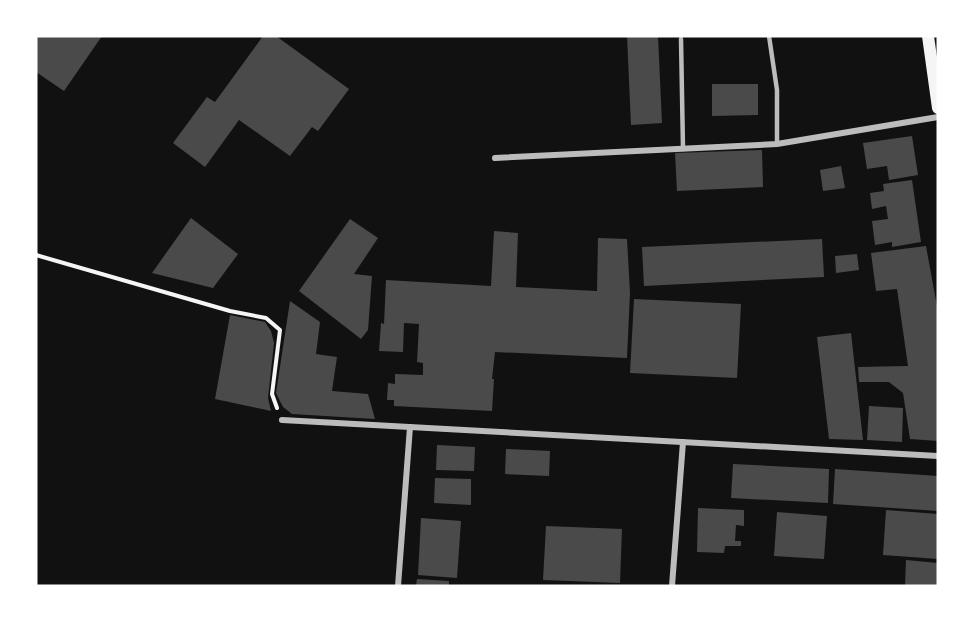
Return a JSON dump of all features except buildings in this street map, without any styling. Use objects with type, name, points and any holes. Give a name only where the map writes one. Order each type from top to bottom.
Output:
[{"type":"main road","points":[[928,36],[938,108]]},
{"type":"street","points":[[495,158],[777,144],[938,117]]},
{"type":"street","points":[[282,420],[938,456]]},
{"type":"street","points":[[398,586],[410,427]]},
{"type":"street","points":[[672,586],[683,442]]},
{"type":"lane","points":[[769,36],[777,90],[777,144]]},
{"type":"lane","points":[[681,39],[682,149]]},
{"type":"path","points":[[36,255],[230,311],[266,318],[280,330],[272,394],[277,408]]}]
